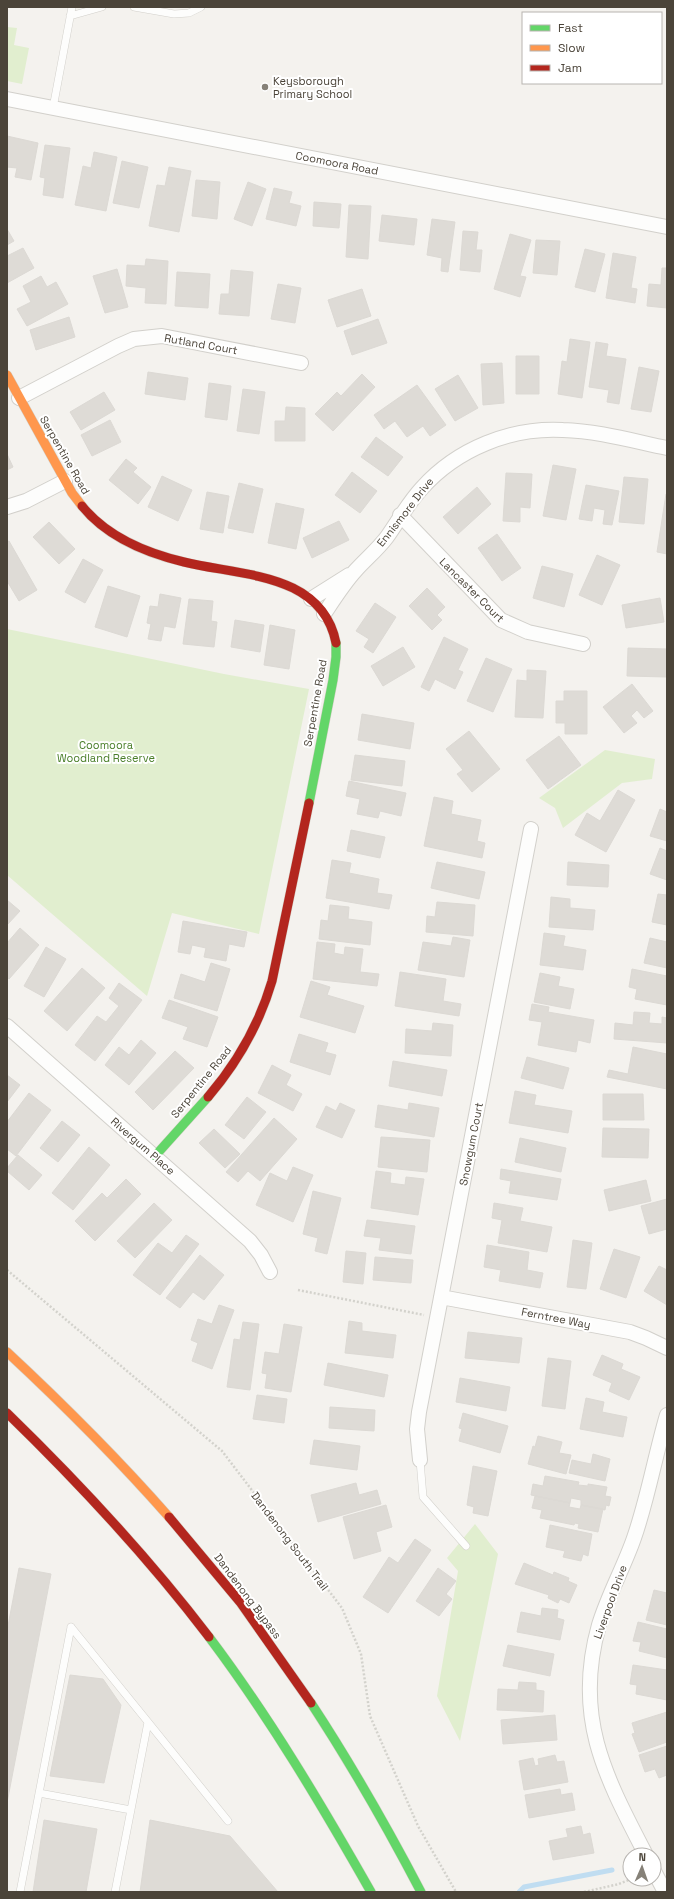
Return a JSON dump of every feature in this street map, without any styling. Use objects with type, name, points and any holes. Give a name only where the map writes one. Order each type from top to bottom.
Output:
[{"type":"main road","name":"Serpentine Road","points":[[7,374],[65,480],[81,506],[97,522],[137,548],[173,561],[282,583],[302,591],[324,614],[333,633],[336,645],[335,666],[272,981],[266,1001],[248,1042],[228,1071],[155,1156]]},
{"type":"main road","name":"Dandenong Bypass","points":[[7,1352],[78,1420],[123,1466],[185,1535],[239,1602],[288,1670],[360,1781],[420,1891]]},
{"type":"main road","points":[[7,1414],[59,1463],[101,1509],[155,1570],[204,1630],[252,1696],[307,1780],[371,1892]]},
{"type":"street","name":"Coomoora Road","points":[[7,99],[667,227]]},
{"type":"street","name":"Rutland Court","points":[[19,398],[118,346],[134,339],[148,337],[179,338],[301,363]]},
{"type":"street","name":"Ennismore Drive","points":[[324,614],[356,571],[387,537],[400,515],[422,487],[462,454],[478,446],[509,436],[546,430],[564,430],[667,448]]},
{"type":"street","points":[[7,507],[26,501],[65,480]]},
{"type":"street","name":"Lancaster Court","points":[[400,515],[501,620],[528,632],[583,644]]},
{"type":"street","name":"Ennismore Drive","points":[[311,599],[356,571]]},
{"type":"street","name":"Snowgum Court","points":[[420,1460],[417,1429],[418,1412],[442,1297],[531,829]]},
{"type":"street","name":"Rivergum Place","points":[[7,1026],[250,1241],[261,1255],[270,1272]]},
{"type":"street","name":"Ferntree Way","points":[[442,1297],[630,1332],[667,1348]]},
{"type":"street","name":"Liverpool Drive","points":[[642,1847],[615,1795],[597,1746],[592,1720],[591,1670],[600,1624],[634,1537],[667,1415]]},
{"type":"street","points":[[662,1882],[665,1892]]},
{"type":"lane","points":[[53,108],[72,7]]},
{"type":"lane","points":[[70,16],[102,7]]},
{"type":"lane","points":[[134,7],[174,14],[188,13],[201,7]]},
{"type":"lane","points":[[420,1460],[423,1497],[466,1546]]},
{"type":"lane","points":[[20,1892],[71,1627],[228,1821]]},
{"type":"lane","points":[[115,1892],[148,1722]]},
{"type":"lane","points":[[39,1793],[131,1810]]},
{"type":"path","name":"Dandenong South Trail","points":[[7,1270],[222,1452],[342,1608],[361,1654],[370,1716],[418,1826],[456,1892]]},
{"type":"path","points":[[298,1290],[437,1317]]},
{"type":"path","points":[[584,1892],[622,1882]]},
{"type":"green space","points":[[7,27],[17,28],[14,45],[29,48],[22,84],[7,81]]},
{"type":"green space","name":"Coomoora Woodland Reserve","points":[[7,629],[224,674],[309,689],[259,934],[172,913],[147,996],[7,875]]},
{"type":"green space","points":[[605,750],[655,759],[652,779],[622,783],[563,828],[555,808],[539,798]]},
{"type":"green space","points":[[475,1524],[498,1554],[460,1741],[437,1696],[458,1571],[447,1558]]},
{"type":"building","points":[[7,136],[38,143],[31,180],[15,177],[17,168],[7,167]]},
{"type":"building","points":[[45,145],[70,148],[63,198],[43,195],[45,178],[40,177]]},
{"type":"building","points":[[94,152],[117,157],[106,211],[75,205],[83,166],[91,168]]},
{"type":"building","points":[[122,161],[148,167],[139,208],[113,203]]},
{"type":"building","points":[[169,167],[191,171],[179,232],[149,226],[157,185],[165,186]]},
{"type":"building","points":[[196,180],[220,182],[217,219],[192,216]]},
{"type":"building","points":[[248,182],[266,189],[252,226],[234,219]]},
{"type":"building","points":[[274,188],[292,192],[289,203],[301,206],[296,226],[266,219]]},
{"type":"building","points":[[314,202],[341,204],[339,228],[313,226]]},
{"type":"building","points":[[349,205],[371,206],[368,259],[346,257]]},
{"type":"building","points":[[382,215],[417,219],[414,245],[379,241]]},
{"type":"building","points":[[432,219],[455,222],[448,272],[441,271],[442,258],[427,255]]},
{"type":"building","points":[[7,229],[14,241],[7,245]]},
{"type":"building","points":[[463,231],[478,232],[476,250],[482,250],[480,272],[460,270]]},
{"type":"building","points":[[510,234],[531,240],[520,276],[526,277],[520,297],[494,289]]},
{"type":"building","points":[[536,240],[560,241],[557,275],[533,273]]},
{"type":"building","points":[[23,248],[34,268],[7,283],[7,256]]},
{"type":"building","points":[[585,249],[605,254],[595,292],[575,287]]},
{"type":"building","points":[[613,253],[636,257],[631,288],[637,289],[635,303],[606,298]]},
{"type":"building","points":[[146,259],[168,261],[166,304],[145,303],[146,288],[126,286],[127,265],[145,266]]},
{"type":"building","points":[[662,268],[667,268],[667,308],[647,306],[649,284],[661,285]]},
{"type":"building","points":[[117,269],[128,307],[105,313],[93,276]]},
{"type":"building","points":[[231,270],[253,272],[249,316],[219,314],[221,294],[229,294]]},
{"type":"building","points":[[177,272],[210,274],[208,308],[175,306]]},
{"type":"building","points":[[41,276],[47,287],[56,282],[68,304],[27,326],[17,309],[31,302],[23,286]]},
{"type":"building","points":[[278,284],[301,288],[295,323],[271,319]]},
{"type":"building","points":[[362,289],[371,316],[337,327],[328,300]]},
{"type":"building","points":[[69,317],[75,337],[36,350],[30,330]]},
{"type":"building","points":[[378,319],[387,343],[352,355],[344,331]]},
{"type":"building","points":[[570,339],[590,342],[582,398],[558,394],[562,361],[567,362]]},
{"type":"building","points":[[596,342],[608,344],[606,356],[626,359],[619,404],[607,402],[609,390],[589,387]]},
{"type":"building","points":[[516,356],[539,356],[539,394],[516,394]]},
{"type":"building","points":[[502,363],[504,403],[483,405],[481,364]]},
{"type":"building","points":[[639,367],[659,371],[651,412],[631,409]]},
{"type":"building","points":[[148,372],[188,378],[185,400],[145,394]]},
{"type":"building","points":[[362,374],[375,387],[333,431],[315,414],[337,392],[341,396]]},
{"type":"building","points":[[458,375],[478,408],[455,421],[435,389]]},
{"type":"building","points":[[209,383],[231,386],[227,420],[205,417]]},
{"type":"building","points":[[417,385],[446,425],[430,436],[423,426],[407,437],[395,421],[384,429],[374,415]]},
{"type":"building","points":[[243,389],[265,392],[259,434],[237,431]]},
{"type":"building","points":[[104,392],[115,410],[81,430],[70,412]]},
{"type":"building","points":[[286,407],[305,408],[305,441],[275,441],[275,421],[285,421]]},
{"type":"building","points":[[110,420],[121,442],[92,456],[81,435]]},
{"type":"building","points":[[376,437],[403,457],[388,476],[361,457]]},
{"type":"building","points":[[7,454],[13,467],[7,470]]},
{"type":"building","points":[[126,459],[137,468],[133,472],[151,487],[138,504],[109,480]]},
{"type":"building","points":[[553,465],[576,469],[566,520],[543,516]]},
{"type":"building","points":[[352,472],[377,491],[360,513],[335,495]]},
{"type":"building","points":[[506,473],[532,474],[530,508],[520,507],[520,522],[503,521]]},
{"type":"building","points":[[162,476],[192,490],[178,521],[148,507]]},
{"type":"building","points":[[624,477],[648,479],[644,524],[619,522]]},
{"type":"building","points":[[239,483],[263,489],[253,533],[228,528]]},
{"type":"building","points":[[586,485],[619,491],[612,525],[603,524],[605,510],[594,508],[592,521],[579,519]]},
{"type":"building","points":[[477,487],[491,504],[458,534],[443,517]]},
{"type":"building","points":[[207,492],[229,496],[223,533],[200,529]]},
{"type":"building","points":[[667,494],[667,554],[657,552]]},
{"type":"building","points":[[276,503],[304,509],[296,549],[268,543]]},
{"type":"building","points":[[339,521],[349,540],[312,558],[303,538]]},
{"type":"building","points":[[49,522],[75,549],[59,564],[33,537]]},
{"type":"building","points":[[497,534],[521,568],[502,581],[478,548]]},
{"type":"building","points":[[9,541],[37,590],[19,601],[7,581],[7,542]]},
{"type":"building","points":[[597,555],[620,565],[602,605],[579,595]]},
{"type":"building","points":[[83,559],[103,570],[85,603],[65,592]]},
{"type":"building","points":[[542,566],[573,574],[564,607],[533,598]]},
{"type":"building","points":[[108,586],[140,596],[127,637],[95,627]]},
{"type":"building","points":[[427,588],[445,607],[437,615],[442,620],[432,630],[409,606]]},
{"type":"building","points":[[160,594],[181,598],[175,628],[164,626],[161,641],[148,639],[151,624],[147,623],[150,606],[158,607]]},
{"type":"building","points":[[660,598],[664,622],[626,628],[622,605]]},
{"type":"building","points":[[189,599],[213,601],[211,621],[217,622],[214,647],[183,644]]},
{"type":"building","points":[[375,603],[396,617],[373,653],[364,647],[369,639],[356,631]]},
{"type":"building","points":[[235,620],[264,625],[260,652],[231,647]]},
{"type":"building","points":[[270,625],[295,630],[289,669],[264,665]]},
{"type":"building","points":[[444,637],[468,649],[458,670],[463,672],[455,689],[435,679],[429,691],[421,687]]},
{"type":"building","points":[[403,647],[415,667],[383,686],[371,666]]},
{"type":"building","points":[[628,648],[667,649],[667,677],[627,676]]},
{"type":"building","points":[[486,658],[512,669],[493,712],[467,701]]},
{"type":"building","points":[[527,670],[546,671],[543,718],[515,717],[517,680],[527,681]]},
{"type":"building","points":[[632,684],[653,711],[644,718],[637,710],[631,716],[637,723],[624,733],[603,707]]},
{"type":"building","points":[[564,691],[587,691],[587,734],[565,734],[565,723],[556,723],[556,701],[564,701]]},
{"type":"building","points":[[362,714],[414,723],[410,749],[358,740]]},
{"type":"building","points":[[469,731],[500,769],[472,792],[457,774],[463,770],[446,749]]},
{"type":"building","points":[[559,736],[581,765],[548,789],[526,760]]},
{"type":"building","points":[[355,755],[405,761],[402,786],[351,780]]},
{"type":"building","points":[[349,781],[406,793],[401,816],[380,811],[378,818],[357,814],[360,799],[346,796]]},
{"type":"building","points":[[618,790],[635,800],[606,852],[575,835],[587,813],[600,821]]},
{"type":"building","points":[[434,797],[453,801],[451,814],[481,820],[477,841],[485,843],[482,858],[424,846]]},
{"type":"building","points":[[660,809],[667,812],[667,841],[650,836]]},
{"type":"building","points":[[351,830],[385,837],[380,858],[347,851]]},
{"type":"building","points":[[660,848],[667,851],[667,880],[650,874]]},
{"type":"building","points":[[332,860],[351,863],[349,873],[379,879],[377,893],[392,895],[389,909],[326,898]]},
{"type":"building","points":[[437,862],[485,872],[479,899],[431,888]]},
{"type":"building","points":[[568,862],[609,865],[608,887],[567,885]]},
{"type":"building","points":[[658,894],[667,895],[667,925],[652,922]]},
{"type":"building","points":[[551,897],[570,899],[570,908],[595,910],[593,930],[549,927]]},
{"type":"building","points":[[7,900],[20,911],[7,925]]},
{"type":"building","points":[[437,902],[475,905],[473,936],[426,932],[427,916],[435,917]]},
{"type":"building","points":[[330,905],[349,907],[348,919],[372,922],[370,945],[319,939],[321,920],[328,921]]},
{"type":"building","points":[[183,921],[247,932],[244,947],[229,944],[226,961],[204,957],[206,948],[192,945],[190,954],[178,952]]},
{"type":"building","points":[[20,928],[39,945],[9,979],[7,977],[7,943]]},
{"type":"building","points":[[544,933],[565,936],[563,946],[586,950],[583,970],[540,965]]},
{"type":"building","points":[[453,937],[470,940],[464,977],[418,970],[423,942],[451,946]]},
{"type":"building","points":[[650,938],[667,942],[667,968],[644,963]]},
{"type":"building","points":[[317,942],[335,944],[334,953],[344,955],[345,947],[363,949],[360,972],[379,974],[377,986],[313,979]]},
{"type":"building","points":[[46,947],[66,959],[44,997],[24,986]]},
{"type":"building","points":[[211,963],[230,969],[217,1011],[174,998],[181,974],[205,982]]},
{"type":"building","points":[[82,968],[105,988],[67,1031],[44,1011]]},
{"type":"building","points":[[632,969],[667,976],[667,1005],[635,999],[637,989],[629,987]]},
{"type":"building","points":[[400,972],[446,979],[443,1001],[461,1004],[459,1016],[395,1006]]},
{"type":"building","points":[[540,973],[560,977],[558,986],[574,989],[570,1009],[534,1002]]},
{"type":"building","points":[[311,981],[330,987],[327,995],[364,1006],[355,1033],[300,1017]]},
{"type":"building","points":[[119,983],[142,1000],[95,1061],[75,1045],[97,1016],[106,1022],[119,1006],[109,998]]},
{"type":"building","points":[[169,1000],[218,1017],[207,1047],[183,1039],[188,1027],[162,1018]]},
{"type":"building","points":[[532,1004],[549,1007],[548,1012],[594,1020],[590,1043],[578,1040],[576,1052],[538,1045],[542,1022],[529,1020]]},
{"type":"building","points":[[634,1012],[650,1013],[649,1023],[662,1024],[662,1017],[667,1018],[667,1043],[614,1039],[615,1023],[633,1025]]},
{"type":"building","points":[[433,1023],[453,1025],[451,1056],[405,1053],[406,1029],[432,1031]]},
{"type":"building","points":[[299,1034],[328,1043],[325,1052],[336,1055],[330,1075],[290,1062]]},
{"type":"building","points":[[141,1040],[156,1053],[129,1085],[105,1065],[119,1047],[129,1055]]},
{"type":"building","points":[[633,1047],[667,1054],[667,1089],[607,1077],[609,1070],[628,1074]]},
{"type":"building","points":[[175,1051],[194,1068],[153,1110],[135,1092]]},
{"type":"building","points":[[527,1057],[569,1068],[563,1089],[521,1078]]},
{"type":"building","points":[[393,1061],[447,1070],[442,1096],[389,1086]]},
{"type":"building","points":[[272,1065],[291,1075],[286,1085],[302,1094],[293,1111],[258,1093]]},
{"type":"building","points":[[7,1075],[20,1085],[7,1102]]},
{"type":"building","points":[[515,1091],[536,1095],[534,1105],[572,1111],[568,1133],[509,1123]]},
{"type":"building","points":[[29,1093],[51,1110],[16,1156],[7,1149],[7,1122]]},
{"type":"building","points":[[603,1094],[643,1094],[644,1120],[603,1120]]},
{"type":"building","points":[[247,1097],[266,1112],[244,1139],[225,1125]]},
{"type":"building","points":[[340,1103],[355,1110],[342,1138],[316,1127],[326,1106],[336,1111]]},
{"type":"building","points":[[409,1103],[439,1108],[434,1137],[375,1127],[378,1105],[408,1110]]},
{"type":"building","points":[[274,1118],[297,1139],[260,1181],[248,1171],[238,1182],[226,1172]]},
{"type":"building","points":[[62,1121],[80,1135],[58,1162],[40,1148]]},
{"type":"building","points":[[603,1128],[649,1129],[648,1158],[602,1157]]},
{"type":"building","points":[[214,1129],[240,1154],[225,1168],[199,1143]]},
{"type":"building","points":[[381,1137],[430,1140],[427,1172],[378,1167]]},
{"type":"building","points":[[520,1138],[566,1148],[561,1172],[515,1162]]},
{"type":"building","points":[[89,1147],[110,1165],[73,1210],[52,1193]]},
{"type":"building","points":[[18,1155],[42,1175],[29,1190],[7,1171],[7,1168]]},
{"type":"building","points":[[293,1167],[313,1175],[293,1222],[256,1205],[270,1173],[287,1181]]},
{"type":"building","points":[[501,1169],[561,1179],[557,1200],[509,1193],[511,1181],[500,1179]]},
{"type":"building","points":[[376,1171],[391,1173],[390,1183],[405,1185],[406,1177],[424,1179],[418,1215],[371,1208]]},
{"type":"building","points":[[126,1179],[141,1194],[95,1241],[75,1221],[102,1193],[107,1198]]},
{"type":"building","points":[[646,1180],[651,1201],[609,1211],[604,1190]]},
{"type":"building","points":[[313,1191],[341,1198],[327,1254],[315,1251],[318,1238],[303,1234]]},
{"type":"building","points":[[667,1199],[667,1229],[649,1234],[641,1206]]},
{"type":"building","points":[[154,1203],[172,1220],[135,1258],[117,1241]]},
{"type":"building","points":[[494,1203],[523,1208],[520,1221],[552,1227],[547,1252],[498,1243],[502,1220],[492,1218]]},
{"type":"building","points":[[367,1220],[415,1226],[411,1254],[379,1250],[381,1238],[364,1236]]},
{"type":"building","points":[[186,1235],[199,1244],[160,1295],[133,1275],[158,1243],[172,1253]]},
{"type":"building","points":[[573,1240],[592,1243],[586,1289],[567,1287]]},
{"type":"building","points":[[487,1245],[529,1252],[527,1270],[543,1273],[540,1288],[499,1281],[501,1270],[484,1267]]},
{"type":"building","points":[[614,1249],[640,1257],[626,1298],[600,1289]]},
{"type":"building","points":[[346,1251],[366,1253],[363,1284],[343,1282]]},
{"type":"building","points":[[200,1255],[224,1275],[204,1300],[193,1292],[180,1308],[166,1298]]},
{"type":"building","points":[[375,1257],[413,1260],[411,1283],[373,1280]]},
{"type":"building","points":[[659,1266],[667,1270],[667,1305],[644,1291]]},
{"type":"building","points":[[219,1305],[234,1310],[212,1369],[192,1361],[198,1343],[191,1340],[198,1319],[212,1324]]},
{"type":"building","points":[[349,1321],[362,1323],[362,1331],[396,1335],[393,1358],[345,1353]]},
{"type":"building","points":[[243,1322],[259,1324],[250,1390],[227,1387],[234,1339],[240,1340]]},
{"type":"building","points":[[284,1324],[302,1327],[291,1392],[265,1388],[267,1374],[262,1373],[265,1352],[279,1354]]},
{"type":"building","points":[[468,1332],[522,1338],[519,1363],[465,1358]]},
{"type":"building","points":[[602,1355],[623,1364],[621,1369],[640,1377],[629,1400],[609,1391],[612,1383],[593,1375]]},
{"type":"building","points":[[548,1358],[571,1361],[565,1409],[542,1406]]},
{"type":"building","points":[[328,1363],[388,1375],[384,1397],[324,1385]]},
{"type":"building","points":[[460,1378],[510,1387],[506,1411],[456,1402]]},
{"type":"building","points":[[257,1395],[287,1399],[284,1423],[253,1419]]},
{"type":"building","points":[[586,1398],[604,1402],[602,1412],[627,1417],[623,1437],[580,1429]]},
{"type":"building","points":[[330,1407],[375,1410],[374,1431],[329,1428]]},
{"type":"building","points":[[463,1413],[508,1426],[500,1453],[459,1441],[462,1429],[459,1428]]},
{"type":"building","points":[[538,1436],[562,1442],[559,1453],[571,1455],[566,1474],[528,1464],[533,1446],[535,1447]]},
{"type":"building","points":[[314,1440],[360,1446],[357,1470],[310,1464]]},
{"type":"building","points":[[593,1454],[610,1459],[605,1481],[569,1473],[572,1460],[591,1464]]},
{"type":"building","points":[[473,1466],[497,1471],[488,1516],[473,1513],[474,1507],[467,1505]]},
{"type":"building","points":[[545,1476],[579,1482],[578,1485],[588,1486],[588,1484],[607,1487],[605,1496],[611,1497],[609,1506],[606,1505],[605,1510],[581,1505],[581,1500],[571,1498],[570,1503],[531,1495],[533,1484],[543,1486]]},
{"type":"building","points":[[356,1483],[359,1495],[377,1490],[381,1504],[318,1522],[311,1495]]},
{"type":"building","points":[[535,1496],[570,1503],[569,1507],[580,1509],[581,1505],[603,1509],[598,1532],[578,1528],[579,1524],[575,1523],[574,1525],[540,1518],[542,1510],[532,1508]]},
{"type":"building","points":[[386,1505],[392,1527],[376,1532],[381,1551],[354,1559],[343,1517]]},
{"type":"building","points":[[550,1525],[592,1534],[588,1556],[583,1554],[581,1561],[563,1557],[565,1551],[546,1547]]},
{"type":"building","points":[[415,1539],[431,1550],[388,1613],[363,1597],[389,1557],[398,1563]]},
{"type":"building","points":[[524,1563],[553,1575],[554,1572],[569,1578],[568,1581],[577,1585],[569,1603],[560,1599],[558,1603],[548,1598],[549,1595],[515,1584]]},
{"type":"building","points":[[19,1568],[51,1574],[7,1803],[7,1631]]},
{"type":"building","points":[[438,1568],[456,1581],[446,1594],[452,1599],[439,1616],[416,1601]]},
{"type":"building","points":[[654,1590],[667,1593],[667,1625],[646,1620]]},
{"type":"building","points":[[542,1608],[558,1610],[557,1618],[564,1620],[560,1640],[517,1632],[521,1612],[541,1616]]},
{"type":"building","points":[[638,1622],[667,1629],[667,1658],[639,1651],[641,1642],[633,1641]]},
{"type":"building","points":[[508,1645],[554,1654],[550,1676],[503,1666]]},
{"type":"building","points":[[633,1665],[667,1670],[667,1700],[636,1694],[637,1685],[630,1684]]},
{"type":"building","points":[[70,1675],[103,1679],[121,1705],[104,1783],[50,1776]]},
{"type":"building","points":[[519,1682],[536,1683],[536,1690],[544,1691],[543,1712],[497,1710],[498,1689],[518,1690]]},
{"type":"building","points":[[667,1712],[667,1742],[639,1752],[632,1734],[635,1733],[632,1723]]},
{"type":"building","points":[[555,1715],[557,1740],[503,1744],[501,1720]]},
{"type":"building","points":[[667,1746],[667,1775],[659,1778],[655,1769],[645,1772],[639,1755]]},
{"type":"building","points":[[555,1755],[557,1762],[564,1761],[568,1782],[524,1790],[519,1761],[533,1758],[535,1766],[539,1765],[538,1759]]},
{"type":"building","points":[[560,1789],[561,1795],[572,1793],[575,1810],[529,1818],[525,1795]]},
{"type":"building","points":[[44,1820],[97,1829],[86,1892],[33,1892]]},
{"type":"building","points":[[150,1820],[230,1836],[278,1892],[140,1892]]},
{"type":"building","points":[[581,1826],[583,1835],[590,1833],[594,1853],[553,1860],[549,1841],[568,1837],[566,1829]]},
{"type":"waterway","points":[[519,1892],[524,1887],[612,1870]]},
{"type":"traffic: fast","points":[[309,803],[333,680],[336,643]]},
{"type":"traffic: fast","points":[[155,1156],[208,1097]]},
{"type":"traffic: fast","points":[[209,1637],[274,1730],[333,1826],[371,1892]]},
{"type":"traffic: fast","points":[[311,1703],[368,1796],[421,1892]]},
{"type":"traffic: slow","points":[[7,375],[72,493],[82,506]]},
{"type":"traffic: slow","points":[[7,1352],[90,1433],[169,1517]]},
{"type":"traffic: jam","points":[[82,506],[103,527],[115,535],[156,554],[206,567],[253,575],[276,581],[297,590],[314,602],[328,620],[336,643]]},
{"type":"traffic: jam","points":[[208,1097],[238,1057],[254,1028],[267,997],[272,981],[309,803]]},
{"type":"traffic: jam","points":[[7,1413],[112,1521],[162,1578],[209,1637]]},
{"type":"traffic: jam","points":[[169,1517],[240,1602],[311,1703]]},
{"type":"place","name":"Keysborough Primary School","points":[[265,87]]}]
